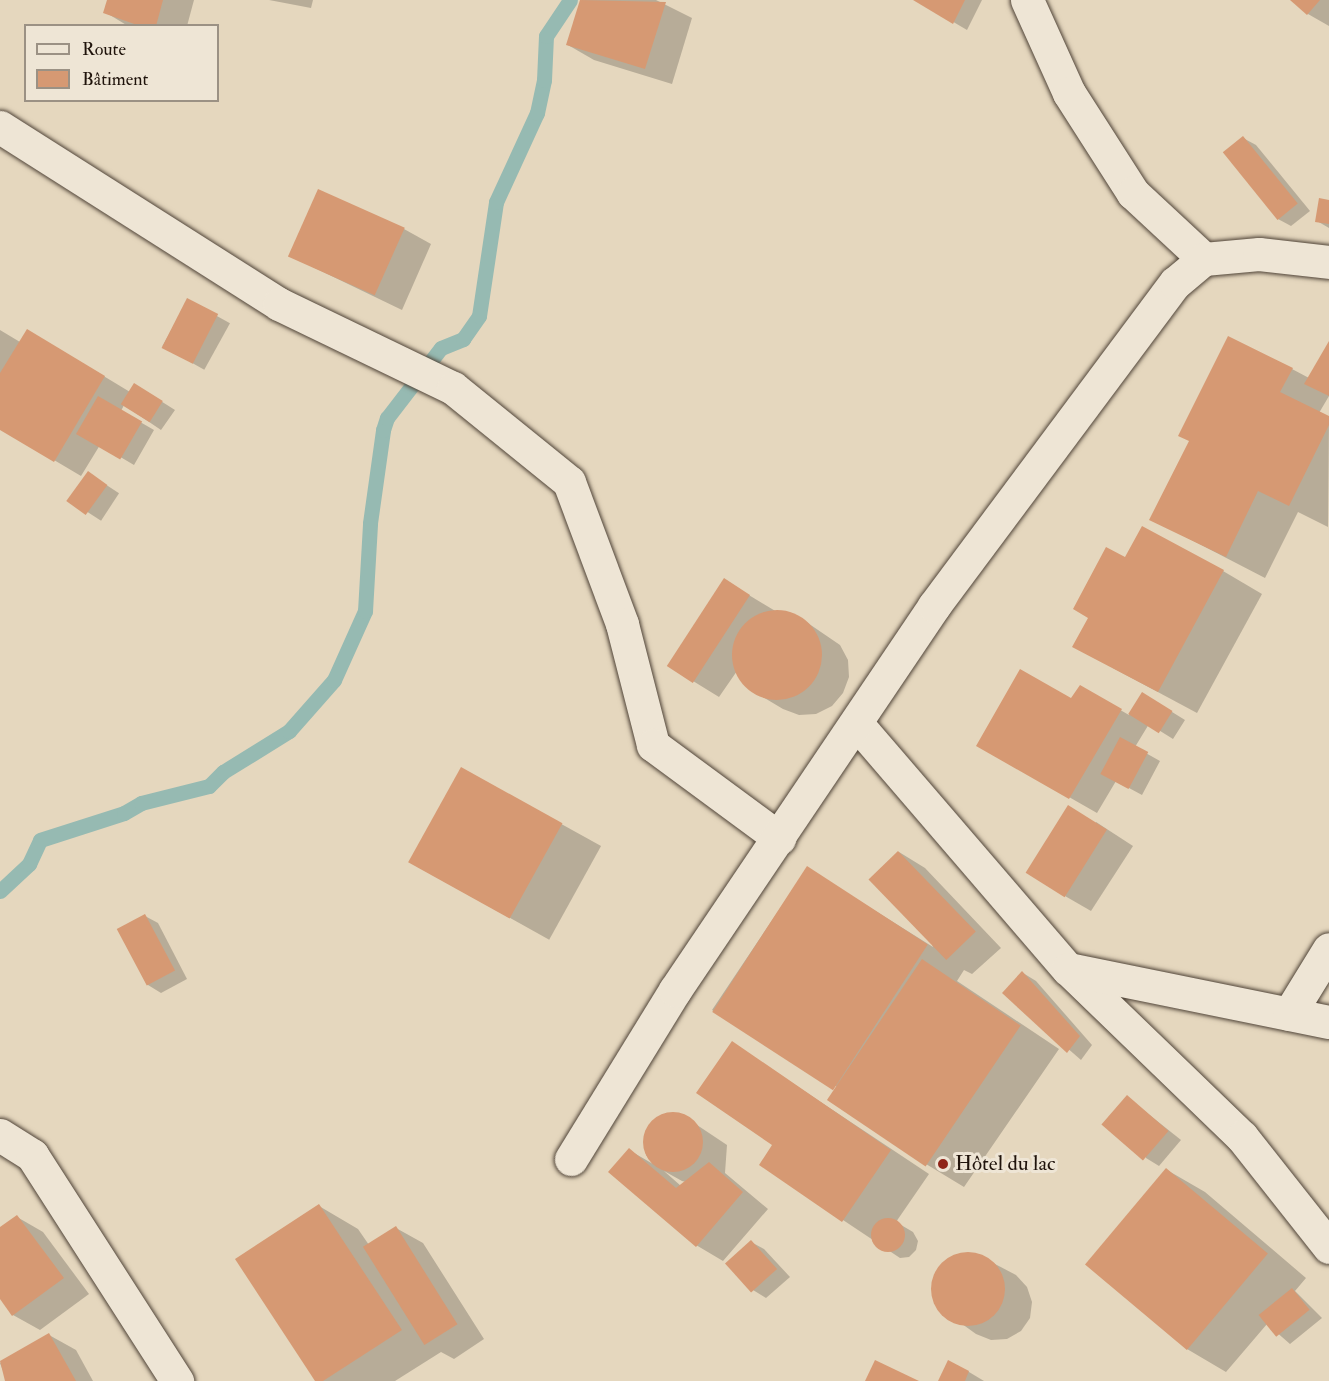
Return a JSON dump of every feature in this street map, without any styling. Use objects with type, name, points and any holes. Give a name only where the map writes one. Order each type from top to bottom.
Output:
[{"type":"street","points":[[1027,0],[1069,93],[1133,193],[1204,259]]},
{"type":"street","points":[[0,127],[279,304],[453,388],[569,482],[622,624],[653,745],[779,838]]},
{"type":"street","points":[[572,1159],[675,990],[857,724],[941,596],[1175,283],[1204,259],[1259,254],[1329,262]]},
{"type":"street","points":[[857,724],[1068,969],[1242,1137],[1329,1247]]},
{"type":"street","points":[[1289,1014],[1329,949]]},
{"type":"street","points":[[1068,969],[1329,1022]]},
{"type":"street","points":[[0,1135],[32,1155],[177,1381]]},
{"type":"building","points":[[107,0],[163,0],[157,24],[134,24],[103,13]]},
{"type":"building","points":[[580,0],[666,2],[645,69],[566,45]]},
{"type":"building","points":[[913,0],[965,0],[953,24]]},
{"type":"building","points":[[1290,0],[1320,0],[1307,15]]},
{"type":"building","points":[[1243,136],[1298,204],[1278,220],[1223,152]]},
{"type":"building","points":[[318,189],[405,228],[375,295],[288,257]]},
{"type":"building","points":[[1319,198],[1329,200],[1329,224],[1315,222]]},
{"type":"building","points":[[187,298],[218,314],[193,364],[162,348]]},
{"type":"building","points":[[27,329],[105,376],[54,462],[0,430],[0,373]]},
{"type":"building","points":[[1228,336],[1293,368],[1280,392],[1329,416],[1329,425],[1289,506],[1258,491],[1226,557],[1149,520],[1189,441],[1178,436]]},
{"type":"building","points":[[1329,341],[1329,396],[1304,384]]},
{"type":"building","points":[[134,383],[163,401],[150,422],[121,404]]},
{"type":"building","points":[[98,396],[142,422],[120,460],[76,434]]},
{"type":"building","points":[[88,471],[107,485],[86,515],[66,501]]},
{"type":"building","points":[[1142,526],[1224,570],[1158,692],[1072,647],[1088,618],[1073,609],[1106,547],[1125,557]]},
{"type":"building","points":[[724,578],[750,595],[693,683],[667,666]]},
{"type":"building","points":[[777,610],[794,614],[809,623],[818,638],[822,655],[818,672],[809,687],[794,696],[777,700],[760,696],[745,687],[736,672],[732,655],[736,638],[745,623],[760,614]]},
{"type":"building","points":[[1020,669],[1071,698],[1080,685],[1122,709],[1069,799],[976,746]]},
{"type":"building","points":[[1142,692],[1173,711],[1159,733],[1128,714]]},
{"type":"building","points":[[1120,737],[1148,752],[1129,789],[1100,774]]},
{"type":"building","points":[[461,767],[562,823],[510,919],[408,862]]},
{"type":"building","points":[[1068,805],[1107,829],[1065,897],[1026,873]]},
{"type":"building","points":[[898,851],[976,932],[946,960],[869,879]]},
{"type":"building","points":[[807,866],[928,944],[833,1090],[712,1012]]},
{"type":"building","points":[[145,914],[175,971],[147,986],[117,929]]},
{"type":"building","points":[[922,959],[1021,1026],[926,1166],[827,1100]]},
{"type":"building","points":[[1022,971],[1080,1036],[1067,1053],[1002,993]]},
{"type":"building","points":[[732,1041],[891,1150],[842,1222],[759,1165],[772,1145],[696,1093]]},
{"type":"building","points":[[1127,1095],[1169,1131],[1143,1161],[1101,1124]]},
{"type":"building","points":[[667,1112],[679,1112],[690,1117],[698,1125],[703,1142],[701,1154],[690,1167],[679,1172],[667,1172],[656,1167],[648,1159],[643,1148],[643,1136],[648,1125],[656,1117]]},
{"type":"building","points":[[629,1148],[676,1188],[709,1162],[743,1192],[696,1247],[608,1172]]},
{"type":"building","points":[[1166,1168],[1268,1253],[1187,1350],[1085,1265]]},
{"type":"building","points":[[319,1204],[402,1330],[323,1381],[315,1381],[235,1259]]},
{"type":"building","points":[[17,1215],[64,1278],[12,1316],[0,1299],[0,1227]]},
{"type":"building","points":[[888,1218],[900,1223],[905,1235],[900,1247],[888,1252],[876,1247],[871,1235],[876,1223]]},
{"type":"building","points":[[396,1226],[457,1324],[424,1345],[363,1247]]},
{"type":"building","points":[[751,1240],[777,1269],[751,1292],[725,1263]]},
{"type":"building","points":[[968,1252],[982,1255],[994,1263],[1002,1275],[1005,1289],[1002,1303],[994,1315],[982,1323],[968,1326],[954,1323],[942,1315],[934,1303],[931,1289],[934,1275],[942,1263],[954,1255]]},
{"type":"building","points":[[1292,1288],[1310,1310],[1276,1337],[1259,1315]]},
{"type":"building","points":[[49,1333],[76,1381],[5,1381],[0,1361]]},
{"type":"building","points":[[875,1360],[919,1381],[865,1381]]},
{"type":"building","points":[[948,1360],[969,1371],[965,1381],[938,1381]]},
{"type":"waterway","points":[[0,891],[29,864],[40,840],[124,813],[141,803],[209,786],[223,772],[289,731],[334,680],[365,611],[370,523],[383,430],[387,418],[441,348],[463,339],[479,316],[496,202],[537,113],[544,80],[546,36],[570,0]]},
{"type":"place","name":"Hôtel du lac","points":[[943,1164]]}]
